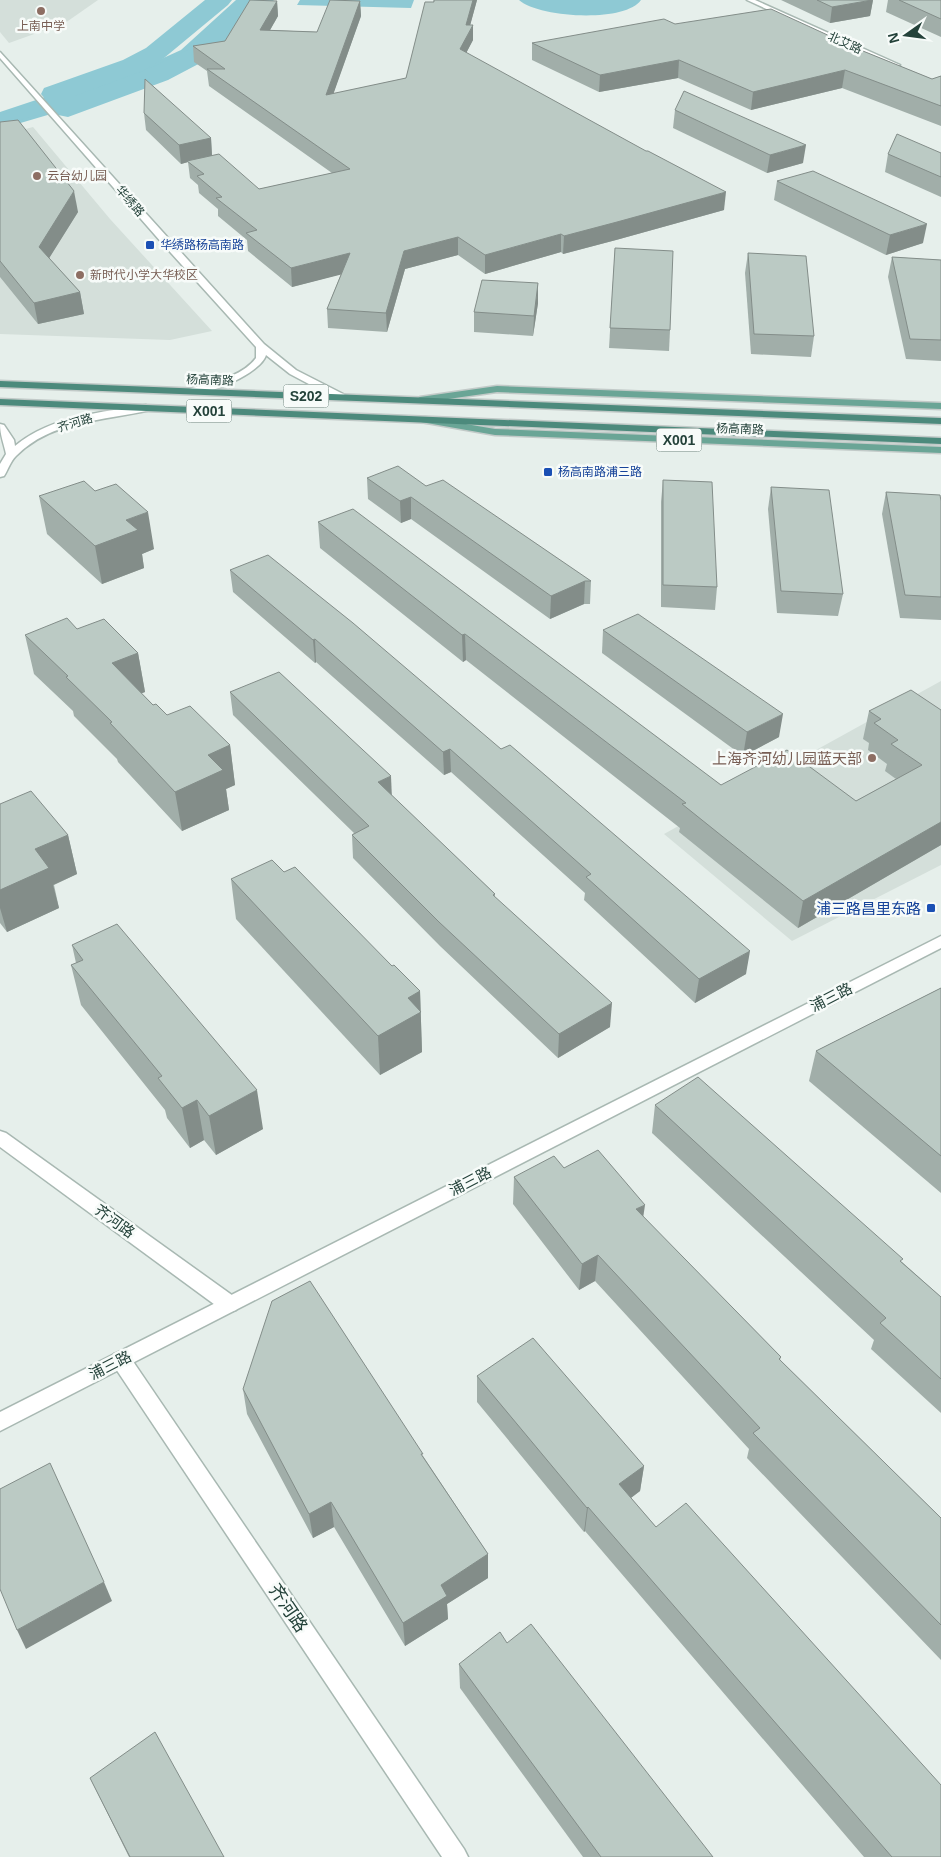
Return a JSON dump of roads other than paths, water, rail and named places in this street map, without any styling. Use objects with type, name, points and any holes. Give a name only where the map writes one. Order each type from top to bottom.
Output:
[{"type":"highway","name":"杨高南路","points":[[0,384],[941,421]]},
{"type":"highway","name":"杨高南路","points":[[0,402],[941,441]]},
{"type":"main road","name":"杨高南路","points":[[420,400],[497,389],[941,406]]},
{"type":"main road","name":"杨高南路","points":[[419,419],[496,432],[941,450]]},
{"type":"street","name":"北艾路","points":[[750,0],[906,69]]},
{"type":"street","name":"华绣路","points":[[0,54],[165,241],[261,346],[293,372],[341,397]]},
{"type":"street","points":[[193,392],[238,376],[254,367],[261,358],[261,346]]},
{"type":"street","name":"齐河路","points":[[0,474],[11,454],[28,442],[68,424],[92,417],[146,408]]},
{"type":"street","points":[[0,426],[9,440],[11,454]]},
{"type":"street","name":"浦三路","points":[[0,1422],[941,940]]},
{"type":"street","name":"齐河路","points":[[0,1138],[229,1304]]},
{"type":"street","name":"齐河路","points":[[120,1360],[456,1857]]},
{"type":"water","points":[[300,0],[414,0],[411,8],[297,5]]},
{"type":"water","points":[[519,0],[641,0],[632,7],[618,12],[601,15],[581,15],[544,11]]},
{"type":"water","points":[[54,94],[68,109],[0,129],[0,112]]},
{"type":"waterway","points":[[220,0],[155,53],[132,66],[54,94],[68,109],[159,74],[197,55],[262,0]]},
{"type":"waterway","points":[[0,120],[28,113],[123,82],[186,53],[244,0]]},
{"type":"place","name":"上南中学","points":[[41,11]]},
{"type":"place","name":"云台幼儿园","points":[[37,176]]},
{"type":"place","name":"华绣路杨高南路","points":[[150,245]]},
{"type":"place","name":"新时代小学大华校区","points":[[80,275]]},
{"type":"place","name":"杨高南路浦三路","points":[[548,472]]},
{"type":"place","name":"上海齐河幼儿园蓝天部","points":[[872,758]]},
{"type":"place","name":"浦三路昌里东路","points":[[931,908]]}]
